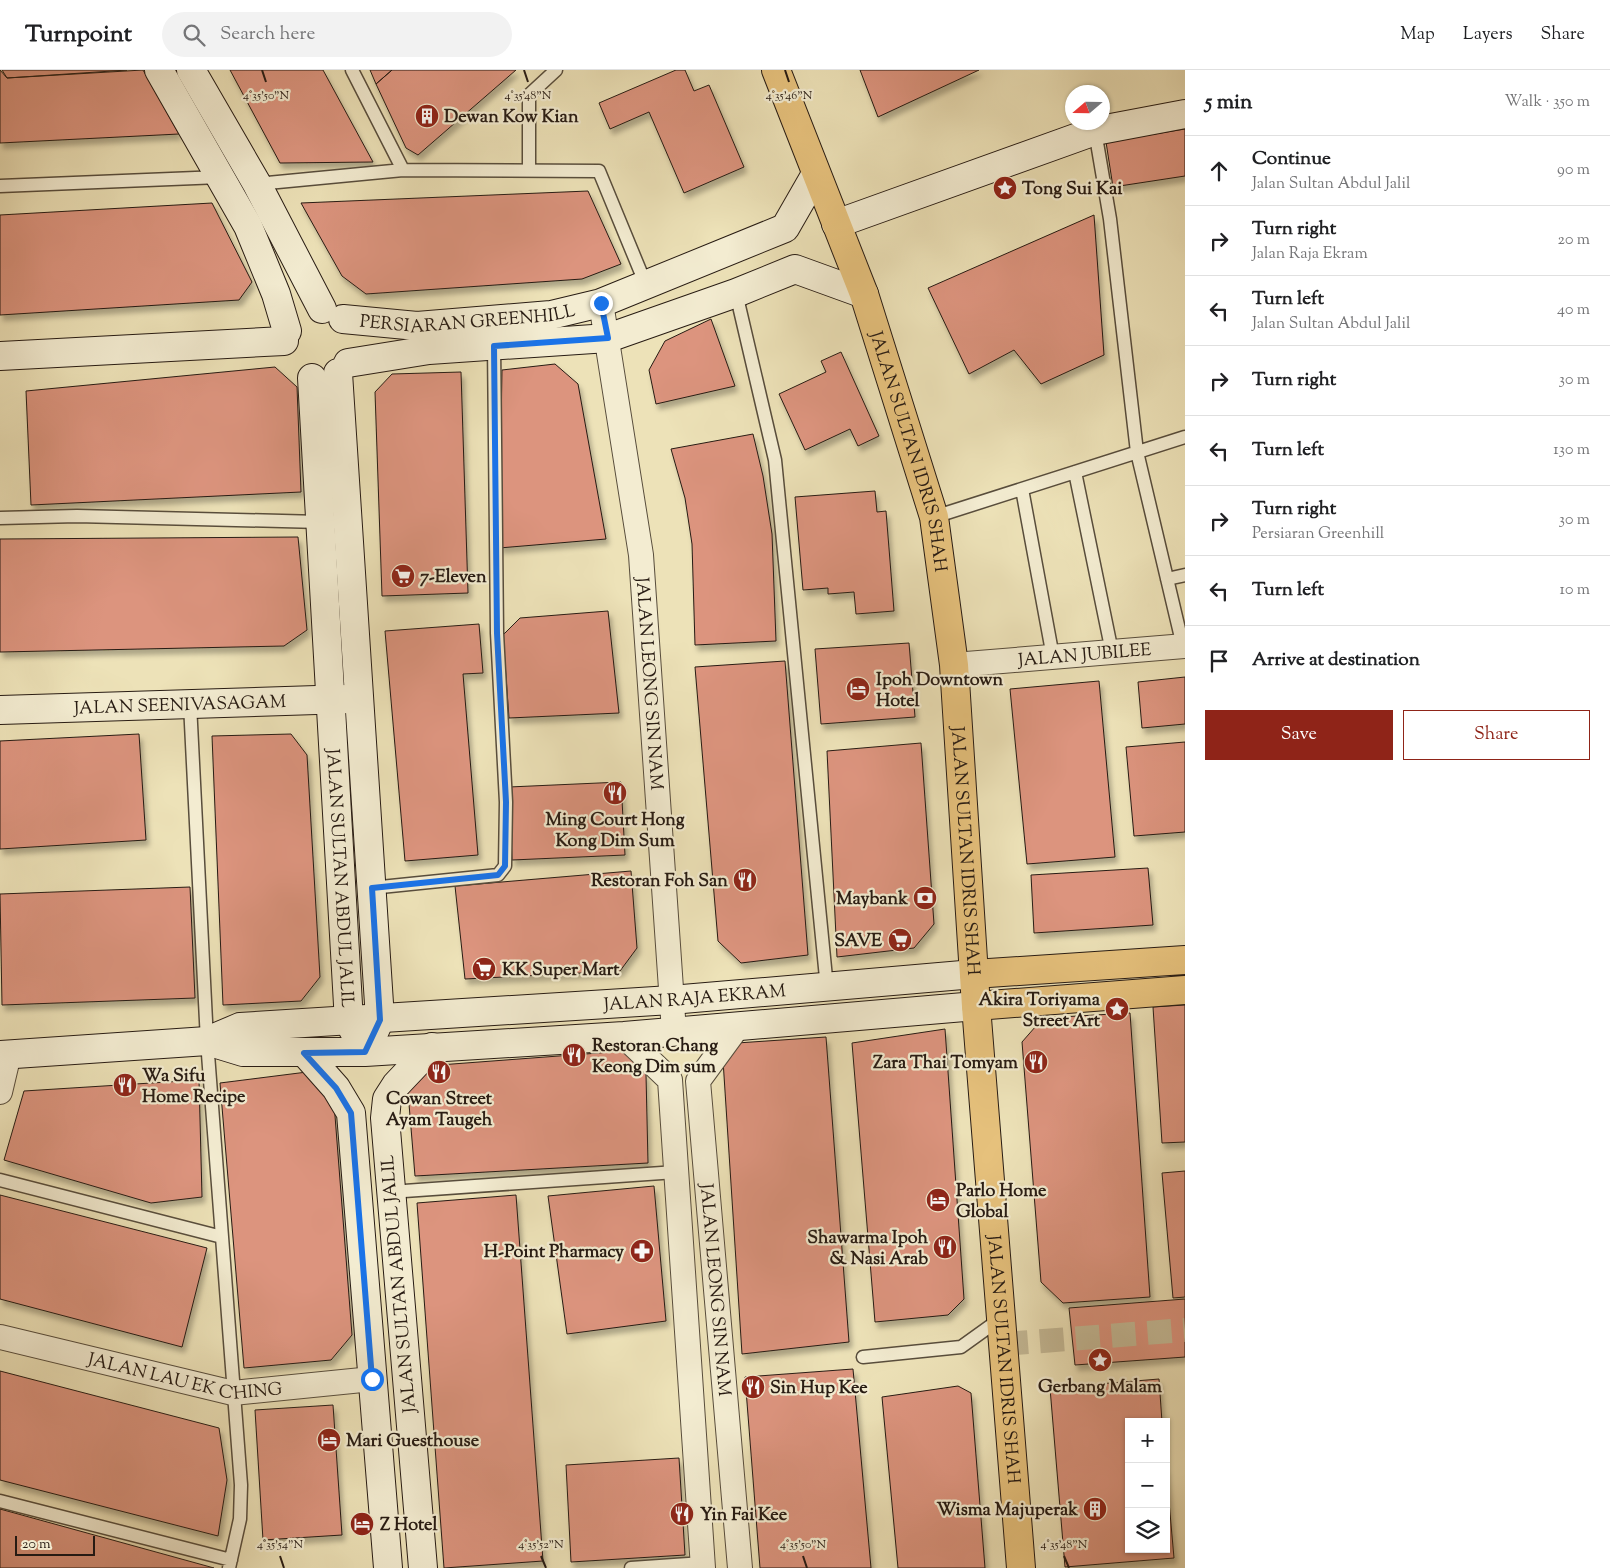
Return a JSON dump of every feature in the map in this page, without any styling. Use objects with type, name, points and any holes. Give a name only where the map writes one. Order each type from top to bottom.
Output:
[{"type":"main road","name":"JALAN SULTAN IDRIS SHAH","points":[[776,70],[864,294],[934,516],[954,665],[976,1006],[1021,1568]]},
{"type":"main road","name":"JALAN RAJA EKRAM","points":[[974,974],[1185,960]]},
{"type":"main road","name":"JALAN RAJA EKRAM","points":[[976,1006],[1185,990]]},
{"type":"street","points":[[159,70],[248,226],[276,294],[286,336],[285,351],[294,369],[312,378],[321,379],[343,368],[353,352],[353,340],[350,329],[332,314],[191,70]]},
{"type":"street","points":[[836,224],[1095,131],[1185,114]]},
{"type":"street","name":"PERSIARAN GREENHILL","points":[[332,314],[418,326],[551,315],[601,303],[785,228],[816,174]]},
{"type":"street","name":"PERSIARAN GREENHILL","points":[[343,368],[429,350],[608,338],[736,294],[795,269],[864,294]]},
{"type":"street","name":"JALAN LEONG SIN NAM","points":[[601,303],[641,554],[674,1032]]},
{"type":"street","points":[[286,336],[301,314],[332,314]]},
{"type":"street","points":[[0,356],[286,336]]},
{"type":"street","name":"JALAN SULTAN ABDUL JALIL","points":[[343,368],[359,699],[380,1020],[365,1052]]},
{"type":"street","name":"JALAN SULTAN ABDUL JALIL","points":[[312,378],[348,1022],[365,1052]]},
{"type":"street","name":"JALAN JUBILEE","points":[[954,665],[1184,646]]},
{"type":"street","name":"JALAN SEENIVASAGAM","points":[[0,710],[330,698],[359,699]]},
{"type":"street","name":"JALAN RAJA EKRAM","points":[[5,1055],[207,1041],[240,1028],[671,1000],[974,974]]},
{"type":"street","name":"JALAN RAJA EKRAM","points":[[207,1041],[243,1052],[365,1052],[624,1036],[976,1006]]},
{"type":"street","name":"JALAN LEONG SIN NAM","points":[[738,1025],[698,1081],[740,1568]]},
{"type":"street","name":"JALAN LEONG SIN NAM","points":[[624,1036],[670,1080],[703,1566]]},
{"type":"street","name":"JALAN SULTAN ABDUL JALIL","points":[[423,1568],[385,1118],[387,1099],[410,1069],[432,1047]]},
{"type":"street","name":"JALAN SULTAN ABDUL JALIL","points":[[304,1053],[336,1088],[351,1113],[388,1568]]},
{"type":"street","points":[[0,1092],[5,1055]]},
{"type":"street","name":"JALAN LAU EK CHING","points":[[0,1337],[233,1393],[372,1379]]},
{"type":"lane","points":[[352,70],[402,170]]},
{"type":"lane","points":[[529,170],[529,95],[556,70]]},
{"type":"lane","points":[[1095,131],[1110,220],[1137,452],[1184,646]]},
{"type":"lane","points":[[257,184],[402,170],[599,171],[646,285]]},
{"type":"lane","points":[[0,186],[221,177]]},
{"type":"lane","points":[[736,294],[775,460],[827,988]]},
{"type":"lane","points":[[372,888],[498,875],[505,866],[506,802],[497,633],[494,346]]},
{"type":"lane","points":[[934,516],[1185,437]]},
{"type":"lane","points":[[1074,472],[1112,652]]},
{"type":"lane","points":[[1022,489],[1053,657]]},
{"type":"lane","points":[[0,518],[77,516],[320,522]]},
{"type":"lane","points":[[1167,580],[1185,575]]},
{"type":"lane","points":[[0,1502],[230,1564],[240,1519],[241,1485],[207,1041],[190,704]]},
{"type":"lane","points":[[390,1192],[676,1172]]},
{"type":"lane","points":[[0,1180],[222,1237]]},
{"type":"lane","points":[[863,1357],[961,1347],[1002,1317]]},
{"type":"lane","points":[[631,1568],[703,1566]]},
{"type":"building","points":[[0,70],[7,78],[143,70],[179,134],[0,143]]},
{"type":"building","points":[[2,70],[127,70],[7,78]]},
{"type":"building","points":[[230,70],[323,70],[373,162],[280,163]]},
{"type":"building","points":[[370,70],[392,70],[376,84]]},
{"type":"building","name":"Dewan Kow Kian","points":[[392,70],[516,70],[418,155],[406,148],[376,84]]},
{"type":"building","points":[[676,70],[685,70],[694,91],[709,85],[744,167],[684,193],[649,112],[610,129],[599,103]]},
{"type":"building","points":[[860,70],[979,70],[878,117]]},
{"type":"building","points":[[1185,129],[1185,176],[1113,187],[1106,142]]},
{"type":"building","points":[[588,191],[621,264],[582,279],[366,294],[342,276],[301,203]]},
{"type":"building","points":[[212,203],[252,282],[239,300],[0,315],[0,215]]},
{"type":"building","points":[[1094,215],[1104,355],[1041,384],[1014,350],[969,374],[928,288]]},
{"type":"building","points":[[711,319],[735,386],[656,404],[649,370],[665,341]]},
{"type":"building","points":[[841,352],[879,436],[858,446],[850,429],[805,450],[779,394],[826,372],[821,361]]},
{"type":"building","points":[[555,364],[578,384],[606,539],[499,548],[502,370]]},
{"type":"building","points":[[275,367],[297,387],[301,492],[31,505],[26,391]]},
{"type":"building","points":[[461,372],[468,593],[382,596],[375,392],[392,374]]},
{"type":"building","points":[[753,434],[763,476],[772,534],[776,641],[695,645],[692,544],[685,498],[671,449]]},
{"type":"building","points":[[875,491],[877,512],[886,511],[894,611],[856,614],[854,592],[828,594],[828,588],[803,590],[795,497]]},
{"type":"building","points":[[298,537],[307,630],[284,646],[0,652],[0,539]]},
{"type":"building","points":[[608,611],[619,713],[509,718],[503,635],[520,618]]},
{"type":"building","points":[[479,624],[483,673],[463,674],[478,855],[405,861],[385,631]]},
{"type":"building","points":[[909,643],[915,717],[821,724],[815,649]]},
{"type":"building","points":[[785,661],[808,955],[741,963],[718,941],[695,667]]},
{"type":"building","points":[[1185,677],[1185,724],[1142,728],[1138,682]]},
{"type":"building","points":[[1099,681],[1115,857],[1027,864],[1010,689]]},
{"type":"building","points":[[139,734],[146,840],[0,849],[0,741]]},
{"type":"building","points":[[291,734],[307,755],[320,977],[301,1001],[223,1005],[212,736]]},
{"type":"building","points":[[1185,742],[1185,832],[1134,836],[1126,747]]},
{"type":"building","points":[[921,743],[934,924],[914,948],[837,957],[827,751]]},
{"type":"building","points":[[621,782],[625,855],[512,860],[509,787]]},
{"type":"building","points":[[1148,868],[1153,925],[1034,933],[1031,875]]},
{"type":"building","points":[[631,871],[637,948],[620,971],[465,979],[455,886]]},
{"type":"building","points":[[190,887],[195,998],[2,1005],[0,894]]},
{"type":"building","points":[[1185,1005],[1185,1142],[1162,1143],[1153,1007]]},
{"type":"building","points":[[1130,1013],[1150,1297],[1063,1303],[1041,1282],[1022,1042],[1043,1018]]},
{"type":"building","points":[[945,1029],[964,1299],[948,1315],[875,1322],[852,1043]]},
{"type":"building","points":[[826,1037],[849,1342],[742,1354],[723,1060],[737,1043]]},
{"type":"building","points":[[625,1051],[646,1075],[648,1163],[415,1176],[408,1092],[426,1066]]},
{"type":"building","points":[[307,1072],[334,1103],[352,1335],[331,1360],[244,1368],[220,1083]]},
{"type":"building","points":[[199,1080],[202,1197],[151,1203],[4,1160],[24,1091]]},
{"type":"building","points":[[1185,1171],[1185,1297],[1173,1298],[1162,1173]]},
{"type":"building","points":[[654,1186],[666,1321],[567,1334],[548,1196]]},
{"type":"building","points":[[0,1195],[207,1248],[182,1347],[0,1299]]},
{"type":"building","points":[[516,1195],[543,1561],[444,1568],[417,1203]]},
{"type":"building","name":"Gerbang Malam","points":[[1185,1299],[1185,1357],[1075,1365],[1069,1308]]},
{"type":"building","points":[[853,1369],[871,1568],[760,1568],[745,1377]]},
{"type":"building","points":[[0,1371],[219,1428],[227,1480],[218,1536],[0,1480]]},
{"type":"building","name":"Wisma Majuperak","points":[[1159,1379],[1162,1418],[1125,1418],[1125,1553],[1170,1553],[1170,1513],[1174,1558],[1065,1567],[1050,1388]]},
{"type":"building","points":[[958,1386],[971,1393],[985,1568],[898,1568],[882,1397]]},
{"type":"building","points":[[333,1405],[342,1535],[263,1540],[255,1410]]},
{"type":"building","points":[[679,1458],[685,1555],[571,1562],[566,1465]]},
{"type":"building","points":[[0,1509],[214,1568],[0,1568]]},
{"type":"tunnel","points":[[1004,1344],[1185,1330]]},
{"type":"place","name":"Dewan Kow Kian","points":[[427,116]]},
{"type":"place","name":"Tong Sui Kai","points":[[1005,188]]},
{"type":"place","name":"7-Eleven","points":[[403,576]]},
{"type":"place","name":"Ipoh Downtown Hotel","points":[[858,689]]},
{"type":"place","name":"Ming Court Hong Kong Dim Sum","points":[[615,793]]},
{"type":"place","name":"Restoran Foh San","points":[[745,880]]},
{"type":"place","name":"Maybank","points":[[925,898]]},
{"type":"place","name":"SAVE","points":[[900,940]]},
{"type":"place","name":"KK Super Mart","points":[[484,969]]},
{"type":"place","name":"Akira Toriyama Street Art","points":[[1117,1009]]},
{"type":"place","name":"Restoran Chang Keong Dim sum","points":[[574,1055]]},
{"type":"place","name":"Zara Thai Tomyam","points":[[1036,1062]]},
{"type":"place","name":"Cowan Street Ayam Taugeh","points":[[439,1072]]},
{"type":"place","name":"Wa Sifu Home Recipe","points":[[125,1085]]},
{"type":"place","name":"Parlo Home Global","points":[[938,1200]]},
{"type":"place","name":"Shawarma Ipoh & Nasi Arab","points":[[945,1247]]},
{"type":"place","name":"H-Point Pharmacy","points":[[642,1251]]},
{"type":"place","name":"Gerbang Malam","points":[[1100,1360]]},
{"type":"place","name":"Sin Hup Kee","points":[[753,1387]]},
{"type":"place","name":"Mari Guesthouse","points":[[329,1440]]},
{"type":"place","name":"Wisma Majuperak","points":[[1095,1509]]},
{"type":"place","name":"Yin Fai Kee","points":[[682,1514]]},
{"type":"place","name":"Z Hotel","points":[[362,1524]]},
{"type":"route","points":[[372,1379],[351,1113],[336,1088],[320,1068],[304,1053],[365,1052],[380,1020],[372,888],[498,875],[505,866],[506,802],[497,633],[494,346],[608,338],[601,303]]}]
